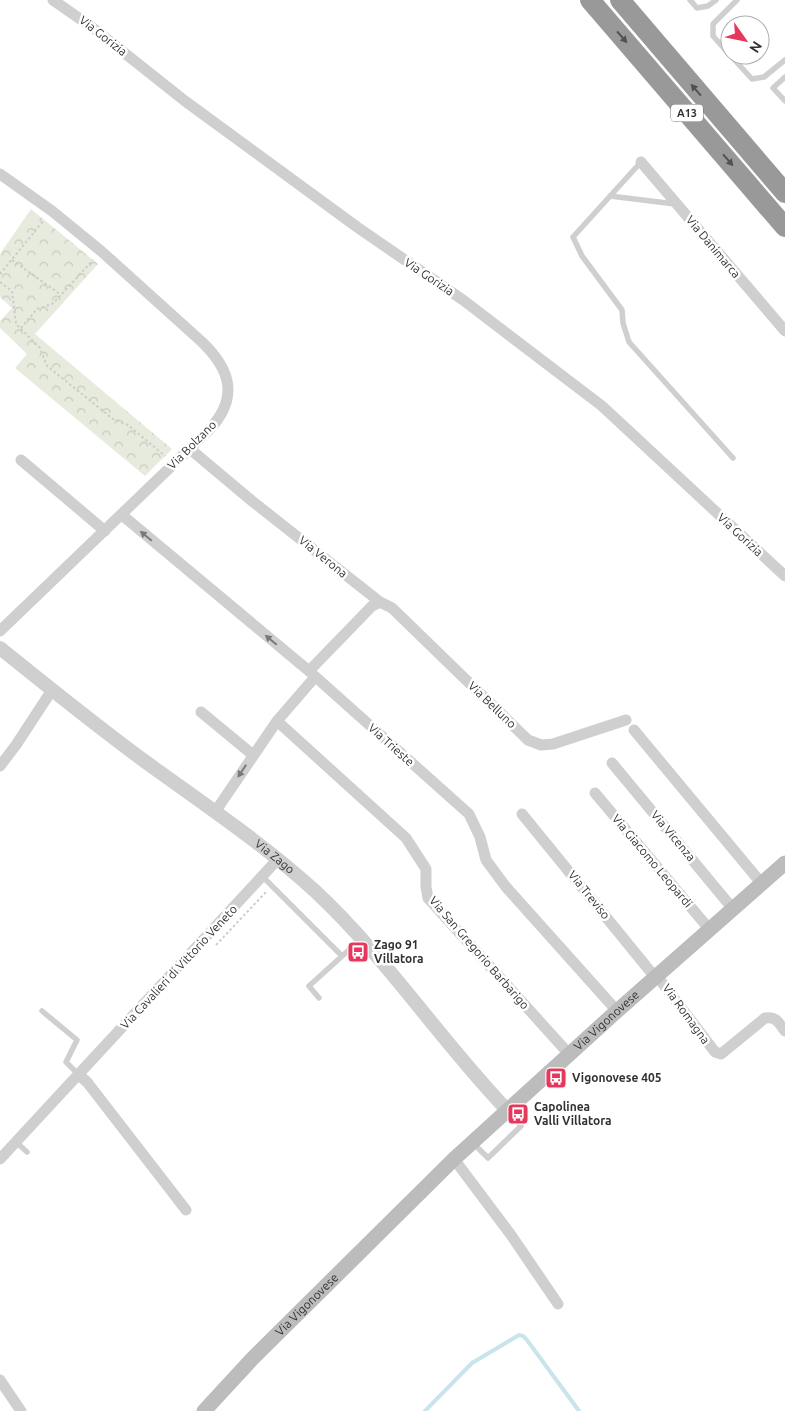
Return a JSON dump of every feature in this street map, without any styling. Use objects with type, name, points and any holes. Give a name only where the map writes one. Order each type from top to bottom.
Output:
[{"type":"highway","name":"A13","points":[[590,0],[785,227]]},
{"type":"highway","name":"A13","points":[[620,0],[785,193]]},
{"type":"main road","name":"Via Vigonovese","points":[[204,1411],[252,1359],[472,1142],[617,1011],[785,864]]},
{"type":"street","name":"Via Gorizia","points":[[54,0],[94,28],[184,101],[357,227],[463,300],[602,406],[785,576]]},
{"type":"street","name":"Via Danimarca","points":[[641,162],[785,332]]},
{"type":"street","name":"Via Bolzano","points":[[0,174],[52,211],[101,251],[202,342],[215,355],[225,370],[228,386],[225,406],[218,420],[0,632]]},
{"type":"street","name":"Via Verona","points":[[190,449],[380,602]]},
{"type":"street","points":[[21,460],[104,531]]},
{"type":"street","name":"Via Trieste","points":[[122,515],[312,674],[469,814],[480,836],[486,860],[506,887],[617,1011]]},
{"type":"street","points":[[215,812],[277,721],[312,674],[372,606],[380,602]]},
{"type":"street","name":"Via Belluno","points":[[380,602],[392,608],[528,740],[542,745],[552,744],[626,720]]},
{"type":"street","name":"Via Zago","points":[[0,648],[52,690],[278,859],[315,892],[361,939],[507,1110]]},
{"type":"street","points":[[0,766],[52,690]]},
{"type":"street","points":[[201,712],[253,756]]},
{"type":"street","name":"Via San Gregorio Barbarigo","points":[[277,721],[406,838],[426,869],[428,898],[569,1054]]},
{"type":"street","points":[[634,730],[762,884]]},
{"type":"street","name":"Via Vicenza","points":[[612,763],[733,909]]},
{"type":"street","name":"Via Giacomo Leopardi","points":[[595,793],[710,930]]},
{"type":"street","name":"Via Treviso","points":[[522,814],[650,971],[657,976]]},
{"type":"street","name":"Via Cavalieri di Vittorio Veneto","points":[[0,1159],[278,859]]},
{"type":"street","name":"Via Romagna","points":[[657,976],[707,1043],[718,1054],[721,1054],[765,1018],[776,1019],[785,1031]]},
{"type":"street","points":[[79,1075],[87,1082],[186,1210]]},
{"type":"street","points":[[454,1159],[511,1235],[558,1304]]},
{"type":"street","points":[[0,1380],[21,1411]]},
{"type":"lane","points":[[690,0],[697,8],[708,6],[716,0]]},
{"type":"lane","points":[[722,15],[738,0]]},
{"type":"lane","points":[[720,17],[712,24],[713,36],[720,44]]},
{"type":"lane","points":[[739,65],[752,79],[764,77],[785,60]]},
{"type":"lane","points":[[785,77],[773,88],[785,101]]},
{"type":"lane","points":[[641,162],[572,237],[582,256],[622,310],[623,323],[629,342],[734,458]]},
{"type":"lane","points":[[610,196],[677,204]]},
{"type":"lane","points":[[263,877],[342,956]]},
{"type":"lane","points":[[319,998],[309,986],[361,939]]},
{"type":"lane","points":[[42,1011],[77,1040],[66,1062],[79,1075]]},
{"type":"lane","points":[[472,1142],[488,1158],[521,1126],[507,1110]]},
{"type":"lane","points":[[16,1142],[27,1152]]},
{"type":"path","points":[[0,274],[52,211]]},
{"type":"path","points":[[21,328],[37,309],[52,304],[61,296],[101,251]]},
{"type":"path","points":[[12,260],[61,296]]},
{"type":"path","points":[[0,282],[12,291],[16,324],[40,348],[47,366],[113,419],[128,425],[174,464]]},
{"type":"green space","points":[[31,209],[98,264],[35,334],[172,449],[145,476],[15,368],[27,354],[0,328],[0,321],[12,308],[0,297],[0,254]]},
{"type":"waterway","points":[[425,1411],[472,1363],[519,1335],[527,1340],[579,1411]]},
{"type":"place","name":"Zago 91 Villatora","points":[[358,952]]},
{"type":"place","name":"Vigonovese 405","points":[[556,1078]]},
{"type":"place","name":"Capolinea Valli Villatora","points":[[518,1114]]}]
